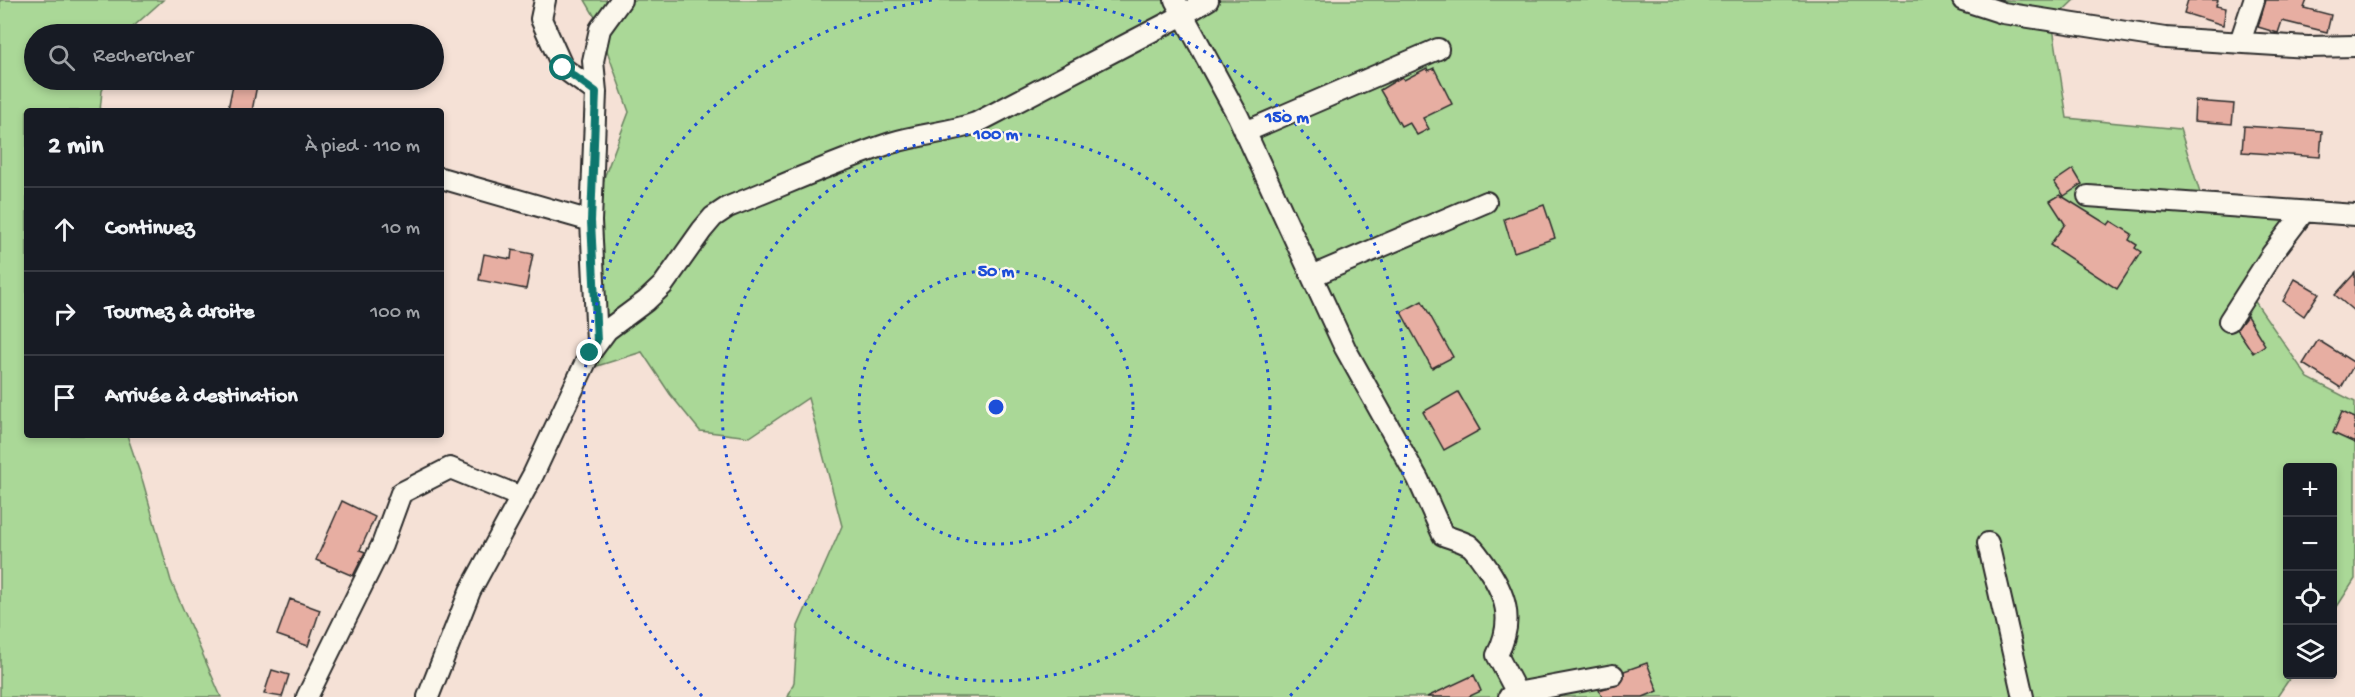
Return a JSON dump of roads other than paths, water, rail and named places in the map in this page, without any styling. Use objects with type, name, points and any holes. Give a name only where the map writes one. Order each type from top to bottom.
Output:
[{"type":"street","points":[[545,0],[541,19],[563,68],[596,92]]},
{"type":"street","points":[[597,341],[591,221],[596,92],[593,61],[600,30],[621,0]]},
{"type":"street","points":[[428,697],[470,591],[521,497],[597,341],[607,330],[646,301],[663,285],[713,217],[728,207],[890,143],[976,123],[1179,8],[1208,0]]},
{"type":"street","points":[[1963,0],[2003,13],[2165,38],[2308,47],[2355,46]]},
{"type":"street","points":[[2240,42],[2254,0]]},
{"type":"street","points":[[1179,8],[1245,132],[1345,348],[1418,479],[1443,535],[1471,546],[1498,585],[1504,599],[1508,625],[1504,642],[1497,655],[1513,695],[1613,675]]},
{"type":"street","points":[[1245,132],[1438,49]]},
{"type":"street","points":[[444,179],[591,221]]},
{"type":"street","points":[[2088,196],[2355,215]]},
{"type":"street","points":[[1312,276],[1486,201]]},
{"type":"street","points":[[2229,321],[2272,254],[2303,213]]},
{"type":"street","points":[[307,697],[382,545],[401,493],[450,468],[521,497]]},
{"type":"street","points":[[1988,543],[2023,697]]}]
